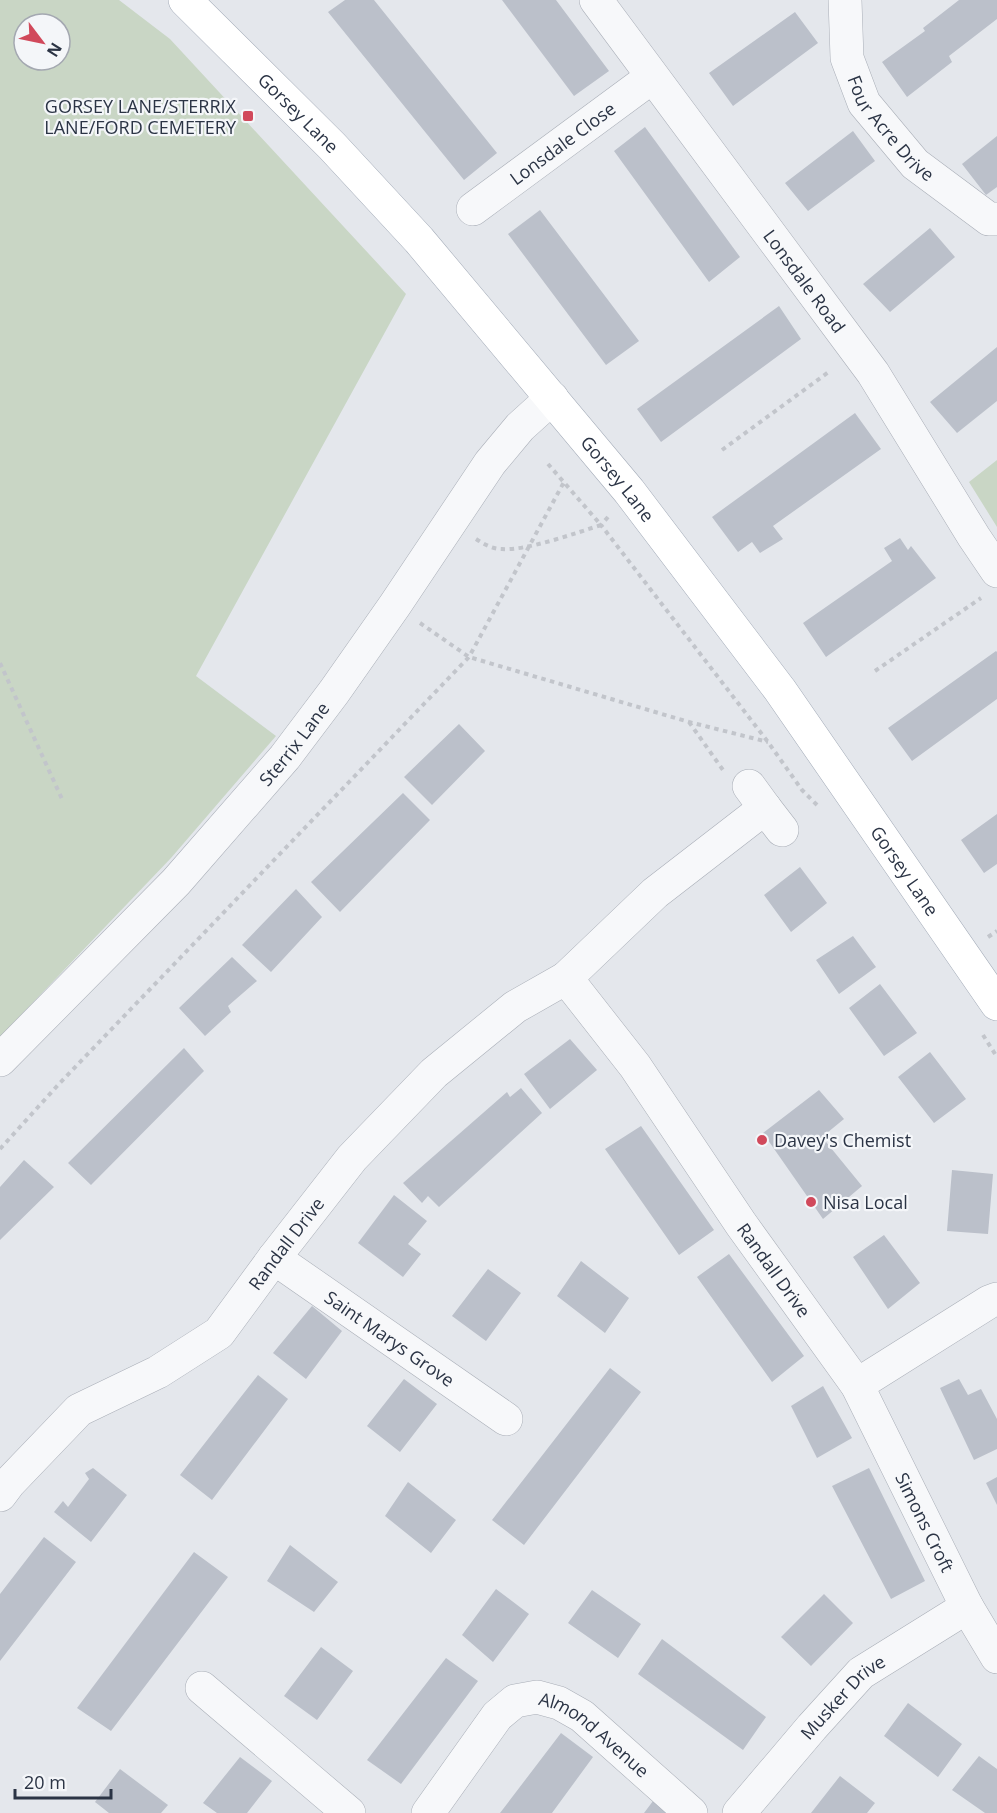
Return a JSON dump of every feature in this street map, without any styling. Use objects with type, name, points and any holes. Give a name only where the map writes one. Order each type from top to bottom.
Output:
[{"type":"main road","name":"Gorsey Lane","points":[[185,0],[348,163],[433,256],[629,491],[780,690],[997,1004]]},
{"type":"street","name":"Lonsdale Road","points":[[596,0],[873,373],[968,527],[992,582]]},
{"type":"street","name":"Four Acre Drive","points":[[845,0],[848,58],[864,103],[915,164],[989,219],[997,219]]},
{"type":"street","name":"Lonsdale Close","points":[[474,209],[652,77]]},
{"type":"street","name":"Sterrix Lane","points":[[0,1060],[176,882],[285,757],[334,692],[504,445],[552,398]]},
{"type":"street","name":"Randall Drive","points":[[0,1495],[79,1410],[158,1372],[219,1333],[352,1158],[434,1073],[516,1007],[566,978],[655,893],[765,808]]},
{"type":"street","name":"Randall Drive","points":[[566,978],[635,1066],[741,1224],[857,1385]]},
{"type":"street","name":"Saint Marys Grove","points":[[274,1258],[506,1419]]},
{"type":"street","points":[[857,1385],[997,1299]]},
{"type":"street","name":"Simons Croft","points":[[857,1385],[967,1607],[997,1657]]},
{"type":"street","name":"Musker Drive","points":[[740,1813],[861,1673],[967,1607]]},
{"type":"street","points":[[202,1688],[349,1813]]},
{"type":"street","name":"Almond Avenue","points":[[428,1813],[497,1716],[515,1701],[537,1697],[559,1703],[582,1716],[691,1813]]},
{"type":"path","points":[[722,450],[858,351]]},
{"type":"path","points":[[548,464],[601,525],[768,742],[802,790],[818,806]]},
{"type":"path","points":[[0,1149],[58,1085],[469,657],[564,482]]},
{"type":"path","points":[[452,521],[483,544],[491,547],[511,549],[530,546],[601,525],[629,491]]},
{"type":"path","points":[[875,671],[992,582]]},
{"type":"path","points":[[395,605],[469,657],[768,742]]},
{"type":"path","points":[[0,663],[62,799]]},
{"type":"path","points":[[982,1033],[997,1057]]},
{"type":"green space","points":[[0,0],[119,0],[170,39],[406,294],[196,676],[276,736],[171,858],[0,1037]]},
{"type":"green space","points":[[997,460],[997,527],[969,482]]},
{"type":"building","points":[[345,0],[374,0],[497,153],[464,180],[328,12]]},
{"type":"building","points":[[502,0],[556,0],[609,71],[574,96]]},
{"type":"building","points":[[959,0],[997,0],[997,19],[949,56],[952,62],[907,97],[882,62],[925,31],[923,28]]},
{"type":"building","points":[[795,12],[818,43],[733,106],[709,73]]},
{"type":"building","points":[[645,127],[740,257],[709,282],[614,151]]},
{"type":"building","points":[[853,131],[875,161],[808,211],[785,183]]},
{"type":"building","points":[[997,136],[997,187],[986,195],[962,164]]},
{"type":"building","points":[[540,210],[639,341],[606,365],[508,234]]},
{"type":"building","points":[[930,228],[955,257],[890,312],[863,284]]},
{"type":"building","points":[[779,306],[801,339],[661,442],[637,409]]},
{"type":"building","points":[[997,347],[997,401],[957,433],[930,402]]},
{"type":"building","points":[[855,413],[881,449],[773,526],[783,539],[760,553],[752,542],[738,552],[712,517]]},
{"type":"building","points":[[900,538],[908,550],[911,546],[936,578],[826,657],[803,623],[892,561],[884,548]]},
{"type":"building","points":[[996,651],[997,699],[912,761],[888,728]]},
{"type":"building","points":[[459,724],[485,751],[432,805],[404,777]]},
{"type":"building","points":[[403,793],[430,820],[340,912],[311,882]]},
{"type":"building","points":[[997,814],[997,864],[984,873],[961,840]]},
{"type":"building","points":[[800,867],[827,903],[791,932],[764,895]]},
{"type":"building","points":[[296,889],[322,917],[271,972],[242,945]]},
{"type":"building","points":[[853,936],[876,967],[839,994],[816,960]]},
{"type":"building","points":[[232,957],[257,981],[228,1006],[231,1012],[205,1036],[179,1008]]},
{"type":"building","points":[[880,984],[917,1033],[884,1056],[849,1008]]},
{"type":"building","points":[[570,1039],[597,1070],[550,1109],[524,1074]]},
{"type":"building","points":[[184,1048],[204,1071],[91,1185],[68,1163]]},
{"type":"building","points":[[930,1052],[966,1099],[934,1123],[898,1077]]},
{"type":"building","points":[[521,1088],[542,1113],[439,1207],[428,1196],[422,1203],[403,1183],[507,1092],[510,1097]]},
{"type":"building","points":[[819,1090],[844,1119],[822,1137],[862,1186],[823,1219],[763,1133]]},
{"type":"building","points":[[641,1126],[714,1230],[679,1255],[605,1149]]},
{"type":"building","points":[[24,1160],[54,1187],[0,1240],[0,1187]]},
{"type":"building","points":[[952,1170],[993,1174],[988,1234],[947,1231]]},
{"type":"building","points":[[394,1195],[427,1221],[408,1244],[421,1254],[403,1277],[358,1243]]},
{"type":"building","points":[[884,1235],[920,1283],[888,1309],[853,1257]]},
{"type":"building","points":[[729,1254],[804,1356],[772,1382],[697,1277]]},
{"type":"building","points":[[581,1261],[629,1298],[605,1333],[557,1296]]},
{"type":"building","points":[[488,1269],[521,1293],[486,1341],[452,1316]]},
{"type":"building","points":[[312,1306],[342,1331],[306,1379],[273,1353]]},
{"type":"building","points":[[610,1368],[641,1392],[524,1545],[492,1520]]},
{"type":"building","points":[[258,1375],[288,1399],[212,1500],[180,1475]]},
{"type":"building","points":[[404,1379],[437,1404],[400,1452],[367,1426]]},
{"type":"building","points":[[959,1379],[968,1395],[981,1389],[997,1419],[997,1449],[974,1460],[940,1388]]},
{"type":"building","points":[[823,1386],[852,1438],[817,1458],[791,1406]]},
{"type":"building","points":[[93,1468],[127,1495],[91,1542],[54,1512],[63,1501],[68,1507],[89,1479],[85,1473]]},
{"type":"building","points":[[869,1468],[925,1581],[891,1599],[832,1486]]},
{"type":"building","points":[[997,1477],[997,1505],[986,1483]]},
{"type":"building","points":[[408,1482],[456,1520],[431,1553],[385,1516]]},
{"type":"building","points":[[44,1537],[76,1562],[0,1661],[0,1594]]},
{"type":"building","points":[[290,1545],[338,1582],[314,1612],[267,1581]]},
{"type":"building","points":[[194,1552],[228,1577],[111,1731],[77,1708]]},
{"type":"building","points":[[496,1589],[529,1614],[493,1662],[462,1635]]},
{"type":"building","points":[[592,1590],[641,1624],[618,1658],[568,1623]]},
{"type":"building","points":[[824,1594],[853,1623],[811,1666],[781,1637]]},
{"type":"building","points":[[662,1639],[766,1717],[743,1750],[638,1674]]},
{"type":"building","points":[[321,1647],[353,1671],[317,1720],[284,1696]]},
{"type":"building","points":[[446,1658],[478,1681],[401,1784],[367,1760]]},
{"type":"building","points":[[908,1703],[962,1744],[938,1777],[884,1736]]},
{"type":"building","points":[[561,1733],[593,1757],[552,1813],[500,1813]]},
{"type":"building","points":[[979,1756],[997,1769],[997,1813],[985,1813],[952,1790]]},
{"type":"building","points":[[240,1757],[272,1781],[247,1813],[217,1813],[203,1803]]},
{"type":"building","points":[[120,1769],[168,1805],[161,1813],[109,1813],[95,1802]]},
{"type":"building","points":[[840,1776],[875,1803],[867,1813],[811,1813]]},
{"type":"building","points":[[653,1801],[669,1813],[644,1813]]},
{"type":"place","name":"GORSEY LANE/STERRIX LANE/FORD CEMETERY","points":[[248,116]]},
{"type":"place","name":"Davey's Chemist","points":[[762,1140]]},
{"type":"place","name":"Nisa Local","points":[[811,1202]]}]
